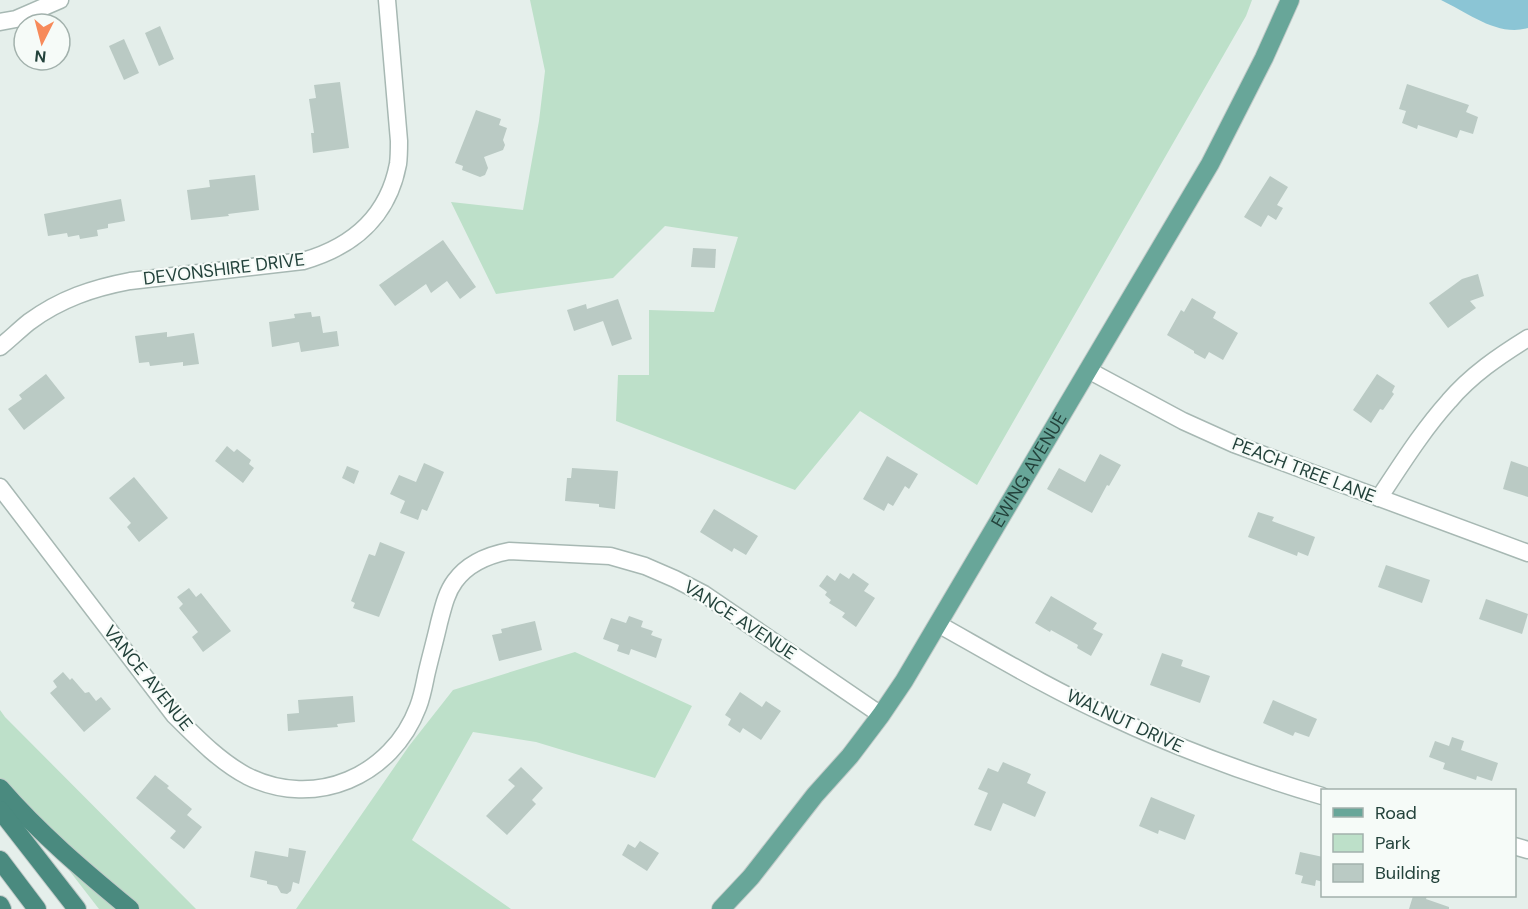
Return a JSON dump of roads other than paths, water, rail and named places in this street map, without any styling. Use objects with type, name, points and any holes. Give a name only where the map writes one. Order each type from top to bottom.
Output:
[{"type":"highway","points":[[0,788],[32,824],[130,909]]},
{"type":"highway","points":[[0,810],[77,909]]},
{"type":"highway","points":[[0,860],[38,909]]},
{"type":"main road","name":"EWING AVENUE","points":[[720,909],[751,877],[815,795],[850,756],[904,681],[1216,154],[1290,0]]},
{"type":"street","points":[[0,22],[16,19],[60,0]]},
{"type":"street","name":"DEVONSHIRE DRIVE","points":[[0,347],[29,322],[54,306],[77,295],[105,286],[130,281],[303,261],[323,255],[357,236],[382,206],[392,186],[398,164],[399,141],[387,0]]},
{"type":"street","points":[[1379,498],[1449,400],[1488,365],[1528,338]]},
{"type":"street","name":"PEACH TREE LANE","points":[[1088,370],[1183,421],[1233,444],[1528,553]]},
{"type":"street","name":"VANCE AVENUE","points":[[0,488],[174,715],[224,761],[266,784],[285,788],[329,787],[366,772],[383,759],[410,726],[419,705],[444,604],[455,580],[479,560],[494,554],[509,552],[609,556],[645,566],[675,579],[704,594],[881,715]]},
{"type":"street","name":"WALNUT DRIVE","points":[[938,624],[1066,695],[1112,717],[1252,774],[1321,795]]},
{"type":"water","points":[[1441,0],[1528,0],[1528,28],[1517,30],[1494,27]]}]
